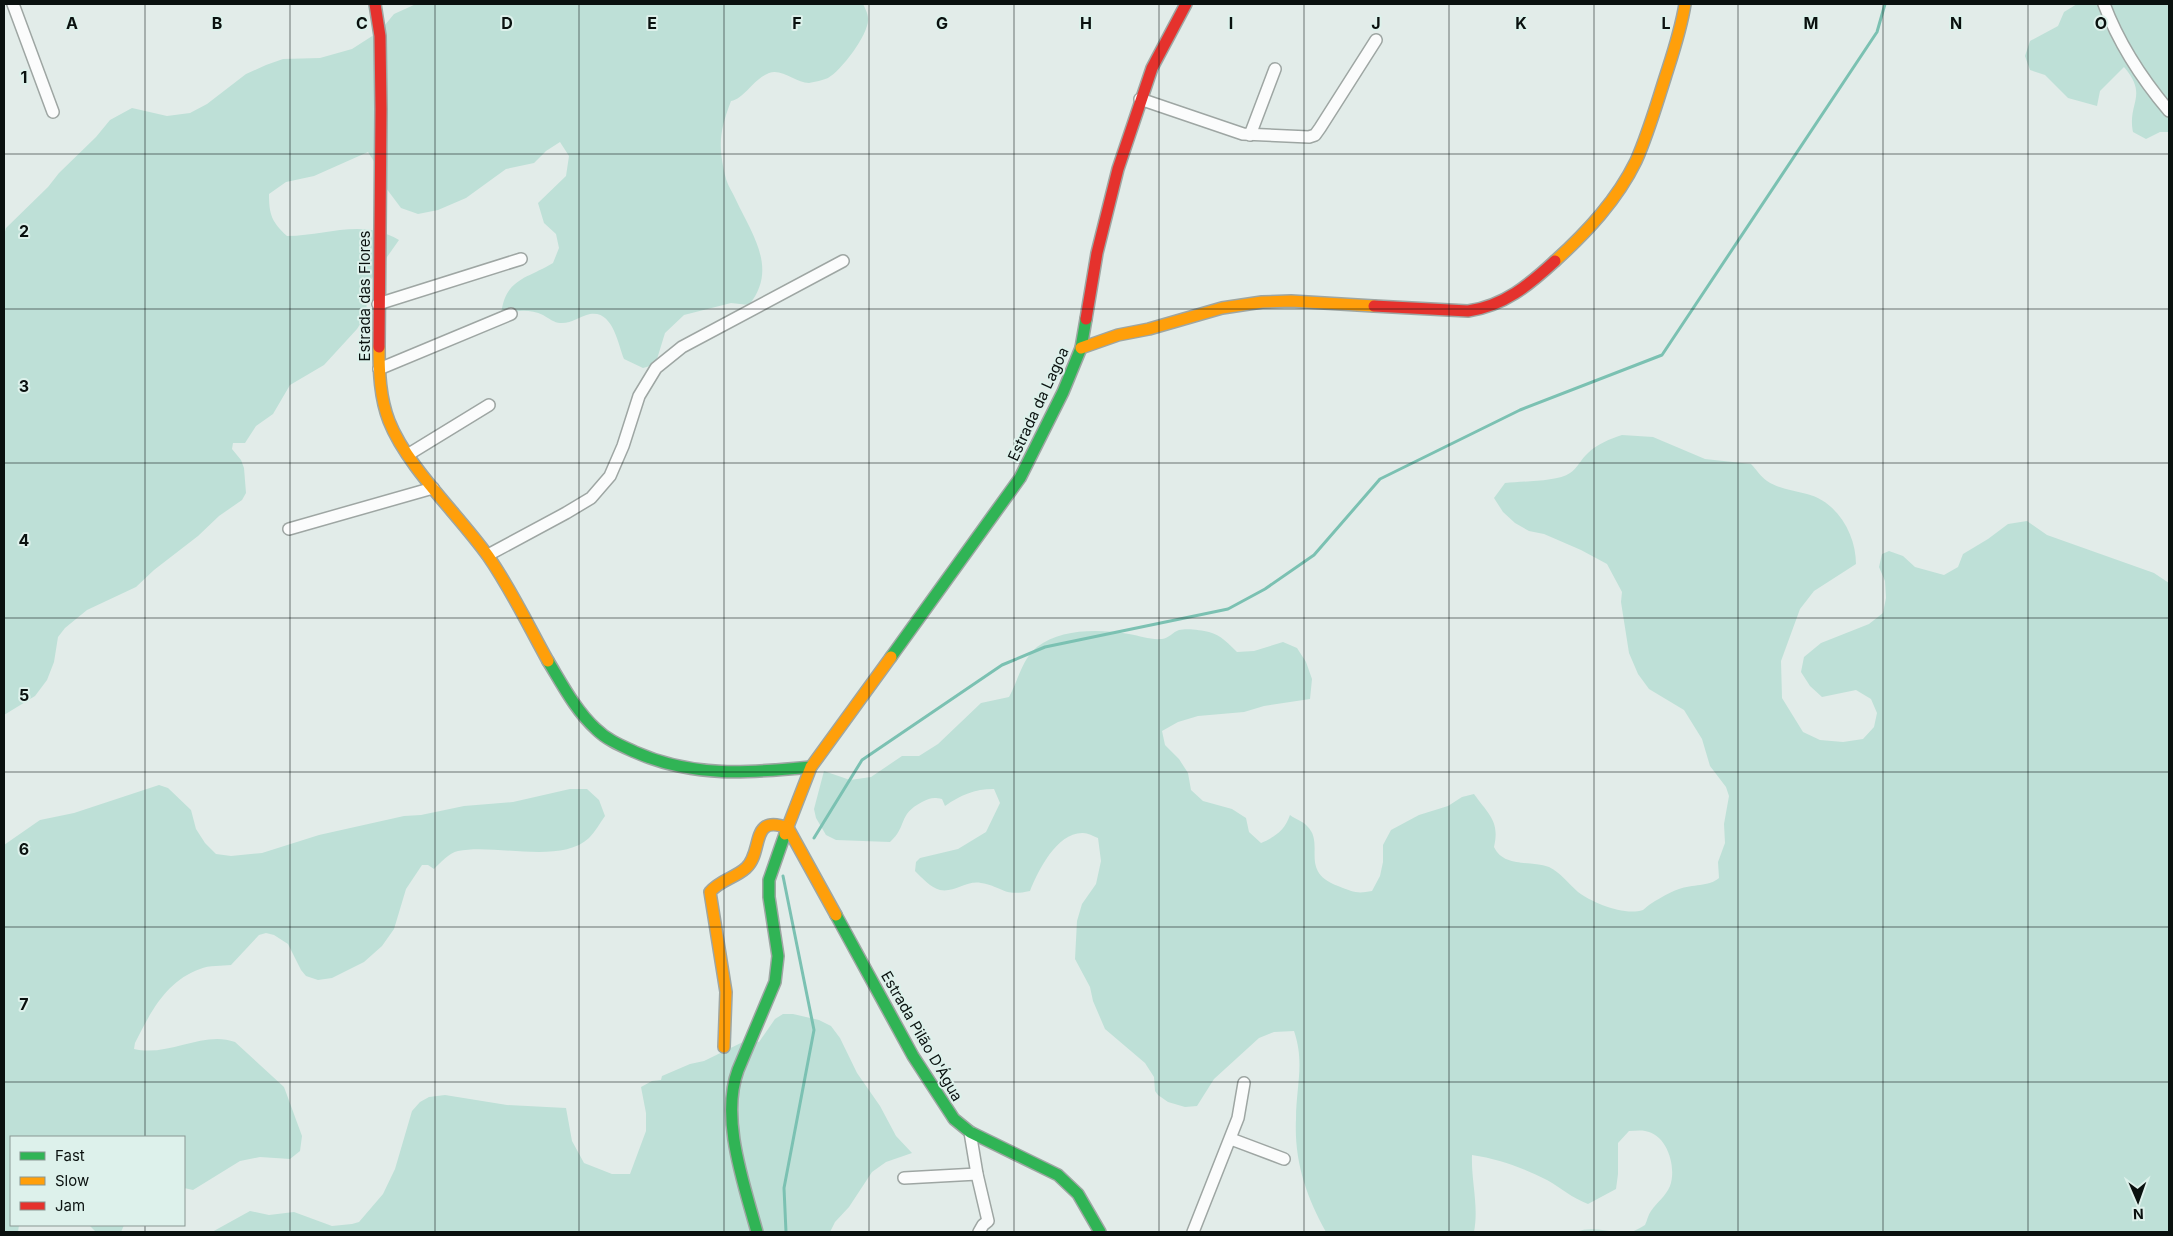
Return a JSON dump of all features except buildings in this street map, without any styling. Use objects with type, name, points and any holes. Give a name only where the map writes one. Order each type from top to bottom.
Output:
[{"type":"street","points":[[13,4],[53,112]]},
{"type":"street","name":"Estrada das Flores","points":[[375,4],[380,36],[381,109],[379,369],[383,398],[392,426],[433,488],[488,555],[576,707],[591,725],[607,738],[634,752],[668,764],[739,774],[811,767]]},
{"type":"street","name":"Estrada da Lagoa","points":[[757,1232],[748,1200],[734,1128],[731,1101],[733,1084],[775,982],[778,970],[778,956],[769,897],[769,880],[811,767],[1020,478],[1063,392],[1081,348],[1097,253],[1118,169],[1140,99],[1152,68],[1186,4]]},
{"type":"street","points":[[1081,348],[1118,336],[1243,304],[1290,301],[1468,312],[1486,310],[1500,304],[1530,283],[1568,250],[1599,217],[1622,185],[1639,154],[1657,104],[1683,21],[1685,4]]},
{"type":"street","points":[[2104,4],[2127,54],[2150,88],[2169,111]]},
{"type":"street","points":[[1140,99],[1230,131],[1250,135],[1298,137],[1315,135],[1376,40]]},
{"type":"street","points":[[1250,135],[1275,69]]},
{"type":"street","points":[[378,304],[521,258]]},
{"type":"street","points":[[488,555],[591,498],[610,476],[623,446],[639,396],[656,368],[682,347],[843,261]]},
{"type":"street","points":[[379,369],[511,314]]},
{"type":"street","points":[[409,454],[489,405]]},
{"type":"street","points":[[289,529],[433,488]]},
{"type":"street","points":[[724,1047],[726,992],[710,892],[714,887],[746,868],[752,862],[759,832],[767,826],[776,824],[788,828]]},
{"type":"street","name":"Estrada Pilão D'Água","points":[[788,828],[913,1056],[954,1119],[970,1132],[1058,1175],[1078,1194],[1100,1232]]},
{"type":"street","points":[[1193,1232],[1231,1139],[1238,1118],[1244,1083]]},
{"type":"street","points":[[970,1132],[989,1226],[982,1225],[979,1232]]},
{"type":"street","points":[[1231,1139],[1284,1160]]},
{"type":"street","points":[[904,1178],[977,1174]]},
{"type":"green space","points":[[416,4],[863,4],[868,18],[864,33],[854,51],[840,68],[828,78],[809,83],[799,81],[779,72],[769,73],[758,79],[741,96],[731,101],[722,131],[723,168],[728,184],[760,252],[762,278],[757,292],[749,305],[731,303],[684,315],[665,333],[657,359],[650,366],[643,368],[624,359],[613,329],[604,317],[598,314],[590,314],[564,323],[556,322],[538,313],[528,311],[517,311],[501,315],[503,303],[512,287],[519,281],[553,263],[559,248],[556,234],[544,223],[538,203],[566,176],[569,156],[560,142],[546,151],[534,163],[506,169],[466,198],[438,210],[418,214],[401,208],[380,180],[377,166],[368,152],[314,176],[286,182],[269,194],[272,218],[287,236],[357,229],[371,230],[399,240],[368,284],[366,315],[357,329],[324,365],[290,385],[273,414],[256,426],[245,443],[233,443],[232,449],[241,460],[244,468],[246,493],[242,500],[219,516],[198,536],[154,570],[136,587],[87,610],[65,628],[58,637],[54,662],[47,680],[35,696],[4,715],[4,235],[6,228],[48,187],[110,120],[132,108],[167,116],[190,113],[207,104],[246,74],[266,65],[283,59],[320,58],[352,49],[380,31],[394,14]]},
{"type":"green space","points":[[2077,4],[2169,4],[2169,132],[2160,132],[2146,139],[2133,132],[2132,122],[2136,100],[2135,85],[2124,67],[2100,91],[2097,106],[2068,98],[2045,75],[2030,70],[2025,56],[2030,41],[2058,26],[2064,12]]},
{"type":"green space","points":[[1622,435],[1653,437],[1705,459],[1751,464],[1772,484],[1807,494],[1828,504],[1849,531],[1853,542],[1856,564],[1814,591],[1800,609],[1781,661],[1782,698],[1803,732],[1820,740],[1843,742],[1863,739],[1874,727],[1877,713],[1871,699],[1856,690],[1822,697],[1810,686],[1801,672],[1804,657],[1821,643],[1869,624],[1883,613],[1886,598],[1885,581],[1879,567],[1882,554],[1889,551],[1903,556],[1915,567],[1944,575],[1958,567],[1963,554],[2008,524],[2027,521],[2047,535],[2154,573],[2169,583],[2169,1232],[1630,1232],[1645,1225],[1649,1214],[1668,1190],[1672,1178],[1671,1161],[1664,1145],[1653,1133],[1643,1131],[1629,1131],[1618,1143],[1616,1189],[1588,1204],[1547,1180],[1511,1164],[1472,1155],[1476,1213],[1474,1232],[1326,1232],[1307,1192],[1299,1164],[1296,1107],[1299,1054],[1294,1031],[1274,1032],[1259,1038],[1214,1079],[1197,1106],[1185,1107],[1168,1102],[1158,1095],[1155,1091],[1154,1077],[1145,1063],[1105,1029],[1093,1001],[1090,987],[1075,959],[1077,921],[1082,904],[1096,884],[1101,861],[1098,838],[1083,833],[1074,834],[1065,839],[1043,864],[1030,891],[1014,893],[981,883],[950,890],[940,890],[930,885],[915,871],[916,862],[920,858],[958,849],[986,832],[1000,803],[994,789],[968,793],[945,806],[942,799],[939,798],[932,798],[922,802],[909,811],[896,836],[890,842],[836,840],[826,835],[816,818],[814,809],[824,771],[850,780],[871,777],[902,756],[919,756],[938,744],[981,703],[1009,697],[1024,664],[1032,652],[1037,647],[1057,636],[1081,631],[1106,631],[1162,639],[1179,630],[1186,629],[1217,635],[1237,652],[1254,651],[1283,642],[1297,648],[1306,662],[1312,679],[1310,699],[1264,706],[1244,712],[1198,716],[1178,722],[1162,731],[1165,745],[1179,759],[1188,773],[1191,790],[1203,801],[1232,809],[1246,818],[1249,832],[1261,843],[1279,832],[1290,815],[1301,821],[1312,833],[1316,865],[1319,873],[1326,880],[1338,886],[1351,891],[1362,892],[1372,891],[1380,876],[1383,862],[1383,845],[1391,830],[1419,815],[1448,806],[1462,797],[1474,794],[1489,813],[1494,824],[1496,831],[1494,847],[1498,854],[1511,861],[1549,867],[1561,875],[1578,892],[1609,907],[1627,911],[1643,910],[1676,890],[1710,883],[1719,878],[1718,862],[1725,843],[1724,824],[1729,796],[1726,787],[1710,766],[1702,739],[1684,710],[1649,689],[1638,674],[1629,653],[1621,602],[1622,592],[1607,564],[1581,550],[1544,534],[1529,531],[1515,523],[1503,512],[1494,498],[1505,483],[1548,480],[1564,476],[1572,471],[1595,447]]},
{"type":"green space","points":[[159,785],[168,788],[191,810],[196,829],[205,843],[216,854],[231,856],[262,853],[319,835],[404,816],[421,815],[464,806],[513,802],[570,789],[587,789],[599,800],[605,816],[589,838],[577,846],[544,852],[473,849],[451,854],[434,869],[428,865],[422,865],[406,889],[394,929],[382,946],[364,962],[332,978],[318,980],[306,976],[288,944],[274,935],[266,933],[259,935],[231,965],[211,966],[188,974],[160,999],[135,1043],[134,1049],[160,1050],[211,1039],[235,1042],[284,1087],[302,1136],[300,1151],[290,1159],[260,1157],[240,1161],[193,1190],[185,1188],[185,1136],[10,1136],[10,1226],[19,1226],[18,1232],[4,1232],[4,845],[40,820],[74,813]]},
{"type":"green space","points":[[783,1014],[793,1014],[819,1020],[831,1026],[840,1038],[857,1073],[880,1106],[896,1136],[912,1153],[886,1162],[872,1172],[849,1207],[835,1222],[830,1232],[212,1232],[250,1211],[269,1215],[294,1212],[332,1226],[359,1222],[383,1194],[395,1169],[412,1111],[420,1102],[429,1097],[445,1095],[507,1105],[566,1108],[572,1141],[584,1163],[612,1174],[630,1174],[646,1131],[646,1113],[641,1087],[652,1081],[661,1080],[662,1076],[690,1064],[704,1061],[747,1040],[759,1042],[775,1019]]},
{"type":"green space","points":[[90,1226],[124,1226],[121,1232],[96,1232]]},
{"type":"green space","points":[[1596,1229],[1619,1232],[1576,1232]]},
{"type":"waterway","points":[[814,838],[862,760],[1002,665],[1045,647],[1228,609],[1265,589],[1314,555],[1380,479],[1520,410],[1662,355],[1877,32],[1885,4]]},
{"type":"waterway","points":[[783,876],[814,1030],[784,1188],[786,1232]]},
{"type":"traffic: fast","points":[[891,657],[1020,478],[1063,392],[1081,348],[1086,319]]},
{"type":"traffic: fast","points":[[548,661],[570,697],[589,722],[600,733],[635,752],[679,766],[722,772],[811,767]]},
{"type":"traffic: fast","points":[[757,1232],[736,1151],[733,1130],[733,1089],[738,1070],[775,982],[778,956],[769,897],[769,880],[785,834]]},
{"type":"traffic: fast","points":[[836,915],[913,1056],[954,1119],[970,1132],[1058,1175],[1078,1194],[1100,1232]]},
{"type":"traffic: slow","points":[[1555,261],[1600,215],[1620,189],[1636,161],[1652,120],[1674,50],[1685,4]]},
{"type":"traffic: slow","points":[[1081,348],[1118,335],[1149,329],[1222,308],[1262,302],[1291,301],[1374,306]]},
{"type":"traffic: slow","points":[[379,347],[382,394],[389,421],[397,438],[421,473],[488,556],[512,594],[548,661]]},
{"type":"traffic: slow","points":[[785,834],[811,767],[891,657]]},
{"type":"traffic: slow","points":[[724,1047],[726,992],[710,892],[746,868],[755,853],[762,830],[768,826],[776,825],[788,828],[836,915]]},
{"type":"traffic: jam","points":[[375,4],[380,36],[381,109],[379,347]]},
{"type":"traffic: jam","points":[[1086,319],[1097,253],[1118,169],[1152,68],[1186,4]]},
{"type":"traffic: jam","points":[[1374,306],[1468,311],[1481,308],[1515,293],[1555,261]]}]
